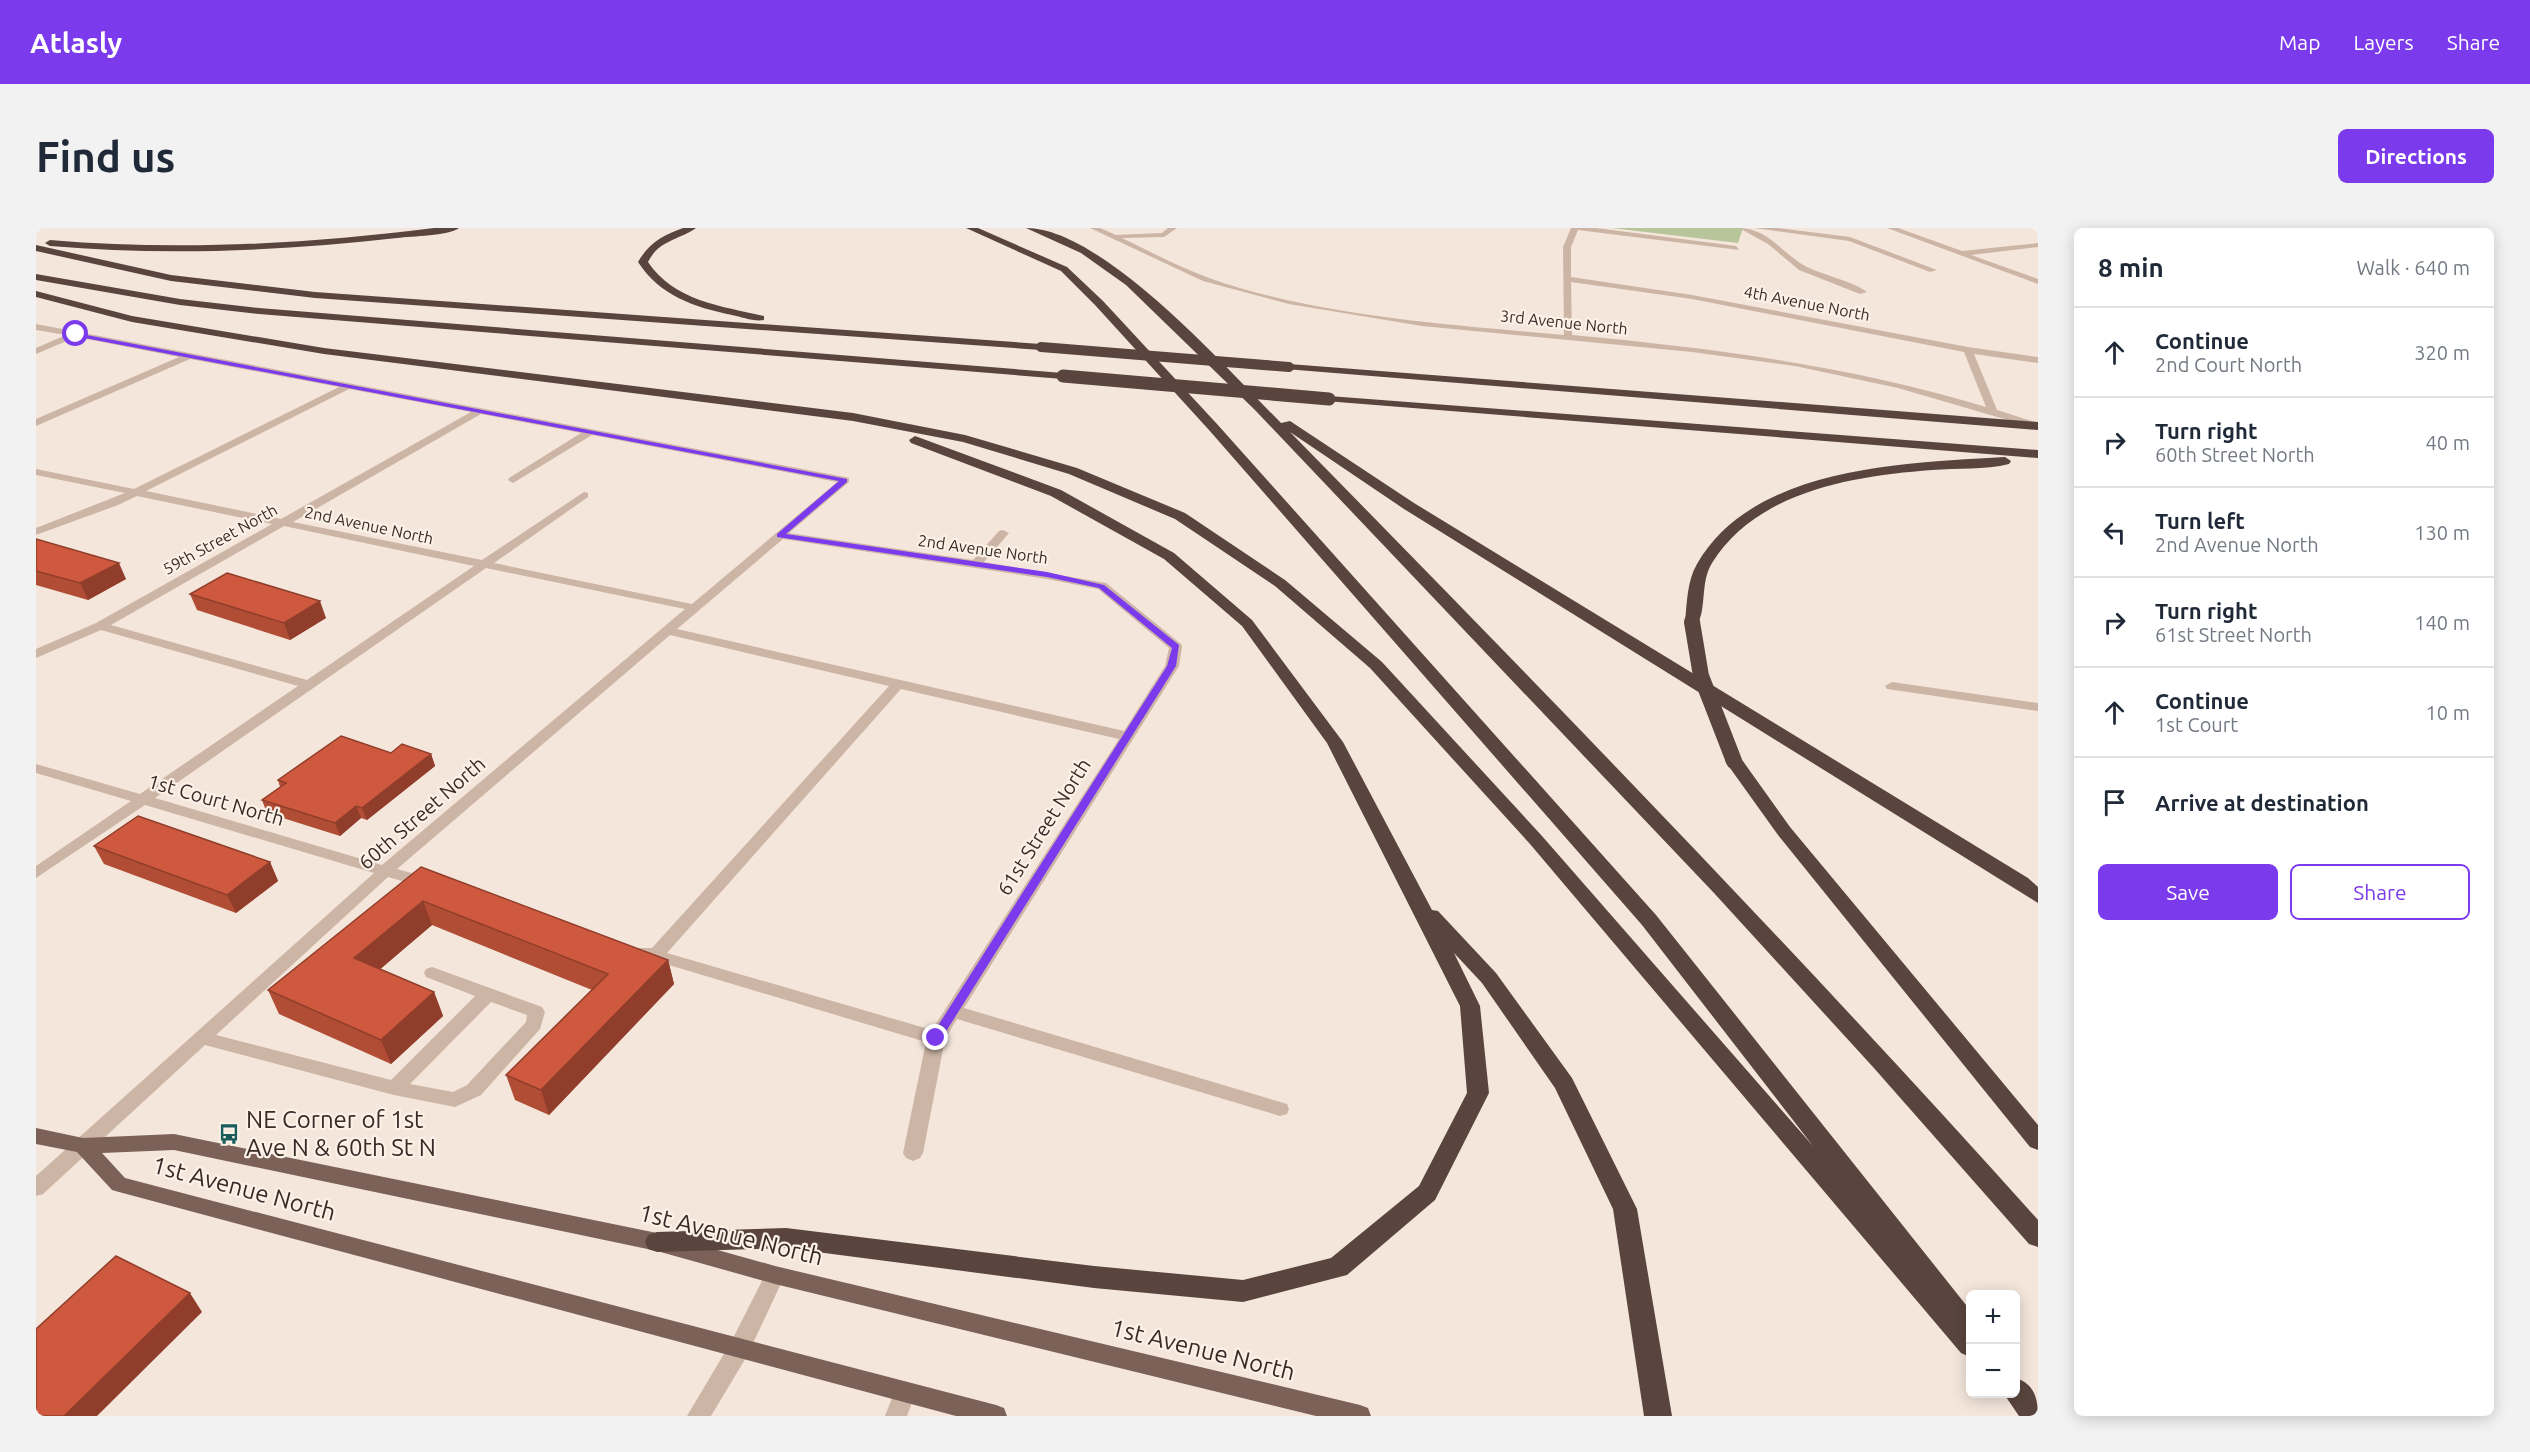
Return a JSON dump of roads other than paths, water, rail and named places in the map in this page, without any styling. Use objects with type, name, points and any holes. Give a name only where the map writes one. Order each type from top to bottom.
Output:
[{"type":"highway","points":[[36,241],[163,250],[266,248],[364,240],[455,228]]},
{"type":"highway","points":[[692,228],[656,243],[647,251],[643,262],[649,274],[673,292],[732,312],[842,334]]},
{"type":"highway","points":[[970,228],[1064,269],[1099,303],[1213,427],[1649,920],[1970,1344]]},
{"type":"highway","points":[[1029,228],[1089,252],[1112,268],[1137,289],[1252,401],[1791,961],[2038,1237]]},
{"type":"highway","points":[[36,248],[171,278],[315,295],[1041,347],[1517,387],[2038,426]]},
{"type":"highway","points":[[36,277],[136,295],[259,311],[1329,399],[2038,454]]},
{"type":"highway","points":[[36,294],[132,320],[324,351],[853,417],[965,439],[1073,471],[1180,516],[1280,582],[1376,665],[1536,840],[1966,1324]]},
{"type":"highway","points":[[1252,401],[1409,506],[1855,778],[2021,882],[2038,897]]},
{"type":"highway","points":[[657,1242],[786,1238],[1094,1277],[1243,1291],[1338,1268],[1427,1193],[1478,1093],[1470,1006],[1335,742],[1247,623],[1169,556],[1056,493],[926,442],[767,406]]},
{"type":"highway","points":[[2038,459],[1906,468],[1861,474],[1803,490],[1767,506],[1736,526],[1709,555],[1699,579],[1692,622],[1693,644],[1706,694],[1734,760],[1784,831],[2038,1141]]},
{"type":"highway","points":[[1418,901],[1489,978],[1564,1084],[1625,1209],[1658,1416]]},
{"type":"highway","points":[[2020,1396],[2033,1416]]},
{"type":"highway","points":[[2016,1398],[2033,1416]]},
{"type":"main road","name":"1st Avenue North","points":[[36,1136],[83,1146],[174,1142],[657,1242],[775,1275],[1360,1416]]},
{"type":"main road","name":"1st Avenue North","points":[[83,1146],[119,1184],[996,1416]]},
{"type":"street","name":"3rd Avenue North","points":[[1094,228],[1170,266],[1221,284],[1286,302],[1383,318],[1758,358],[1820,368],[1993,411],[2038,426]]},
{"type":"street","points":[[1150,255],[1153,244],[1173,228]]},
{"type":"street","points":[[1568,337],[1567,248],[1576,228],[1736,248]]},
{"type":"street","points":[[1743,228],[1771,242],[1802,268],[1863,292]]},
{"type":"street","points":[[1758,228],[1850,238],[1933,270]]},
{"type":"street","points":[[1891,228],[2038,282]]},
{"type":"street","points":[[1113,236],[1164,235]]},
{"type":"street","points":[[1960,254],[2038,245]]},
{"type":"street","name":"4th Avenue North","points":[[1569,279],[1692,297],[1968,350],[2038,360]]},
{"type":"street","points":[[36,327],[590,432]]},
{"type":"street","points":[[36,351],[76,334]]},
{"type":"street","points":[[1968,350],[1993,411]]},
{"type":"street","points":[[36,423],[189,356]]},
{"type":"street","points":[[36,532],[135,493],[348,386]]},
{"type":"street","name":"59th Street North","points":[[36,654],[100,626],[480,411]]},
{"type":"street","points":[[513,480],[590,432]]},
{"type":"street","name":"60th Street North","points":[[36,1188],[386,870],[845,480],[590,432]]},
{"type":"street","name":"2nd Avenue North","points":[[36,472],[482,566],[696,608]]},
{"type":"street","points":[[36,873],[584,495]]},
{"type":"street","points":[[975,565],[1003,533]]},
{"type":"street","name":"2nd Avenue North","points":[[780,535],[1047,575],[1102,586],[1176,647],[1172,666]]},
{"type":"street","points":[[100,626],[309,685]]},
{"type":"street","points":[[667,631],[1126,736]]},
{"type":"street","name":"61st Street North","points":[[936,1038],[1172,666]]},
{"type":"street","points":[[655,956],[898,684]]},
{"type":"street","points":[[1892,686],[2038,707]]},
{"type":"street","name":"1st Court North","points":[[36,768],[141,801],[442,888]]},
{"type":"street","points":[[633,948],[936,1038],[913,1153]]},
{"type":"street","points":[[202,1038],[394,1088],[455,1100],[474,1090],[534,1024],[536,1012],[432,973]]},
{"type":"street","points":[[394,1088],[488,994]]},
{"type":"street","points":[[953,1011],[1280,1108]]},
{"type":"street","points":[[698,1416],[739,1349],[775,1275]]},
{"type":"street","points":[[896,1416],[905,1392]]},
{"type":"place","name":"NE Corner of 1st Ave N & 60th St N","points":[[229,1134]]}]
